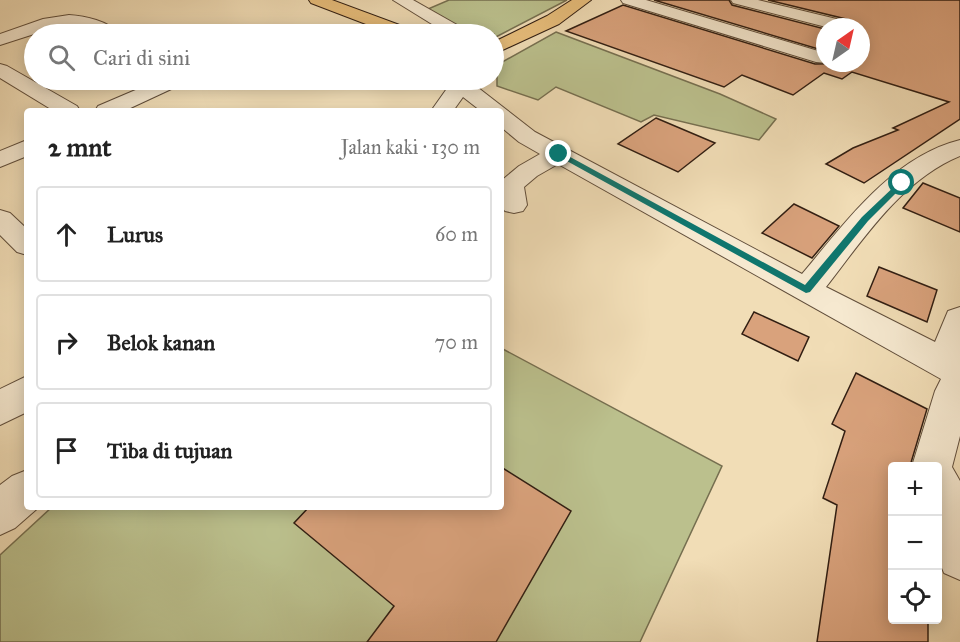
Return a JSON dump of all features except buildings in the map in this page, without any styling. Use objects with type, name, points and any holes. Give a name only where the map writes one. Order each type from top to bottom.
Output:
[{"type":"highway","points":[[317,0],[381,24]]},
{"type":"highway","points":[[504,44],[553,20],[582,0]]},
{"type":"street","points":[[401,0],[443,24]]},
{"type":"street","points":[[629,0],[816,56]]},
{"type":"street","points":[[739,0],[816,19]]},
{"type":"street","points":[[51,24],[74,20],[88,24]]},
{"type":"street","points":[[0,40],[24,32]]},
{"type":"street","points":[[0,70],[24,84]]},
{"type":"street","points":[[34,90],[64,108]]},
{"type":"street","points":[[113,108],[153,90]]},
{"type":"street","points":[[444,108],[456,90]]},
{"type":"street","points":[[471,90],[492,108]]},
{"type":"street","points":[[504,121],[514,136],[559,154],[955,371]]},
{"type":"street","points":[[806,290],[865,219],[902,183],[930,160],[960,147]]},
{"type":"street","points":[[0,160],[24,148]]},
{"type":"street","points":[[514,205],[511,185],[528,171],[559,154]]},
{"type":"street","points":[[0,219],[24,241]]},
{"type":"street","points":[[933,462],[953,392],[960,320]]},
{"type":"street","points":[[0,409],[24,394]]},
{"type":"street","points":[[942,490],[949,503],[960,557]]},
{"type":"street","points":[[0,513],[24,493]]},
{"type":"green space","points":[[449,0],[567,0],[504,33],[504,24],[446,24],[428,9]]},
{"type":"green space","points":[[556,32],[720,94],[776,119],[759,140],[654,115],[641,122],[556,87],[538,100],[504,88],[504,61]]},
{"type":"green space","points":[[504,350],[722,466],[640,642],[0,642],[0,555],[49,510],[504,510]]},
{"type":"route","points":[[559,154],[806,290],[865,219],[902,183]]}]
